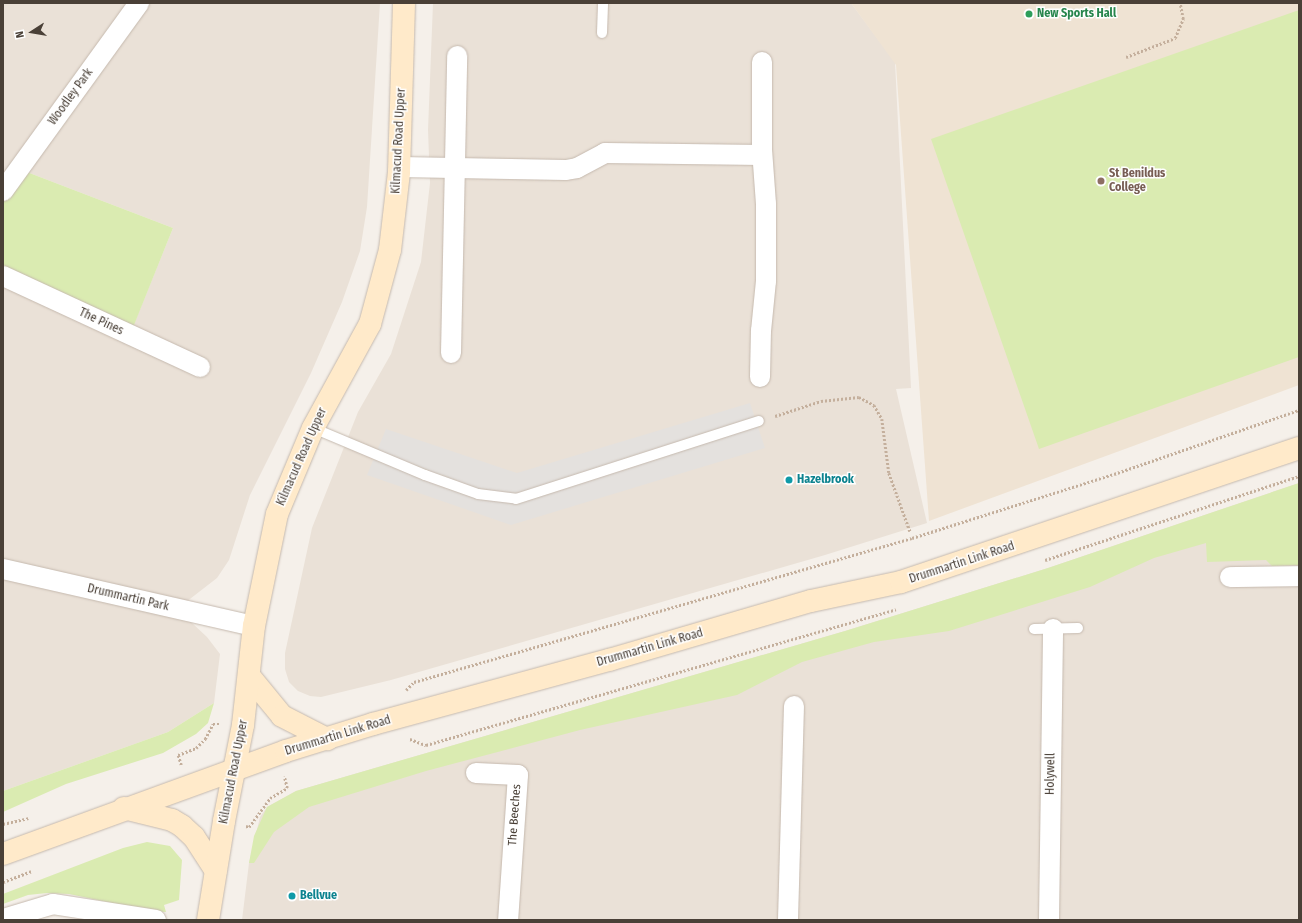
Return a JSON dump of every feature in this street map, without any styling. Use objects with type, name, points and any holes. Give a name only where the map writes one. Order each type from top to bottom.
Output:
[{"type":"main road","name":"Kilmacud Road Upper","points":[[208,920],[250,677],[254,626],[277,514],[313,428],[370,324],[390,250],[399,167],[404,3]]},
{"type":"main road","name":"Drummartin Link Road","points":[[3,854],[124,808],[235,769],[327,739],[811,601],[901,582],[1299,448]]},
{"type":"main road","points":[[250,677],[282,716],[327,739]]},
{"type":"main road","points":[[124,808],[172,820],[182,826],[194,837],[216,871]]},
{"type":"street","name":"Woodley Park","points":[[3,191],[139,3]]},
{"type":"street","points":[[452,353],[456,56]]},
{"type":"street","points":[[760,377],[761,331],[766,281],[766,204],[762,155],[762,62]]},
{"type":"street","points":[[399,167],[566,170],[577,168],[605,153],[762,155]]},
{"type":"street","name":"The Pines","points":[[3,276],[200,367]]},
{"type":"street","name":"Drummartin Park","points":[[3,570],[254,626]]},
{"type":"street","points":[[1230,577],[1299,576]]},
{"type":"street","name":"Holywell","points":[[1043,629],[1048,920]]},
{"type":"street","points":[[788,920],[794,706]]},
{"type":"street","name":"The Beeches","points":[[476,773],[518,775],[508,920]]},
{"type":"street","points":[[3,919],[53,904],[156,920]]},
{"type":"lane","points":[[602,33],[603,3]]},
{"type":"lane","points":[[313,428],[425,475],[478,494],[516,499],[759,420]]},
{"type":"lane","points":[[1043,629],[1078,628]]},
{"type":"path","points":[[1126,57],[1175,38],[1183,19],[1180,3]]},
{"type":"path","points":[[759,420],[821,401],[859,397],[874,404],[882,419],[890,478],[899,496],[910,531]]},
{"type":"path","points":[[414,682],[912,538],[1114,474],[1299,410]]},
{"type":"shaded area","points":[[3,3],[380,3],[367,207],[360,251],[342,302],[311,373],[250,495],[229,560],[217,578],[177,609],[207,637],[220,654],[214,703],[168,732],[3,791],[3,276],[130,334],[173,228],[19,169],[3,191]]},
{"type":"shaded area","points":[[433,3],[851,3],[895,62],[911,388],[896,389],[927,523],[825,555],[391,680],[321,697],[310,696],[298,691],[289,682],[285,669],[285,653],[312,528],[358,412],[391,354],[421,262],[430,183],[428,130]]},
{"type":"shaded area","name":"St Benildus College","points":[[851,3],[1299,3],[1299,385],[929,521],[896,65]]},
{"type":"shaded area","points":[[750,403],[765,448],[511,525],[367,475],[386,429],[517,473]]},
{"type":"shaded area","points":[[1299,483],[1299,920],[242,920],[249,863],[260,817],[267,807],[296,791],[845,631],[1048,568]]},
{"type":"green space","name":"St Benildus College","points":[[1299,10],[1299,357],[1039,449],[931,139]]},
{"type":"green space","points":[[19,169],[173,228],[130,335],[3,276],[3,191]]},
{"type":"green space","points":[[1299,483],[1299,565],[1272,566],[1266,560],[1207,562],[1206,543],[1154,558],[1090,587],[949,631],[874,642],[802,662],[737,695],[580,730],[426,771],[309,807],[274,832],[254,863],[249,863],[254,836],[267,807],[296,791],[845,631],[1048,568]]},
{"type":"green space","points":[[214,703],[208,723],[196,734],[163,753],[66,784],[3,812],[3,791],[168,732]]},
{"type":"green space","points":[[147,842],[170,846],[182,860],[179,900],[164,905],[166,912],[150,911],[69,894],[47,893],[28,895],[3,904],[3,894],[123,848]]},
{"type":"place","name":"New Sports Hall","points":[[1029,14]]},
{"type":"place","name":"St Benildus College","points":[[1101,181]]},
{"type":"place","name":"Hazelbrook","points":[[789,480]]},
{"type":"place","name":"Bellvue","points":[[292,896]]}]
